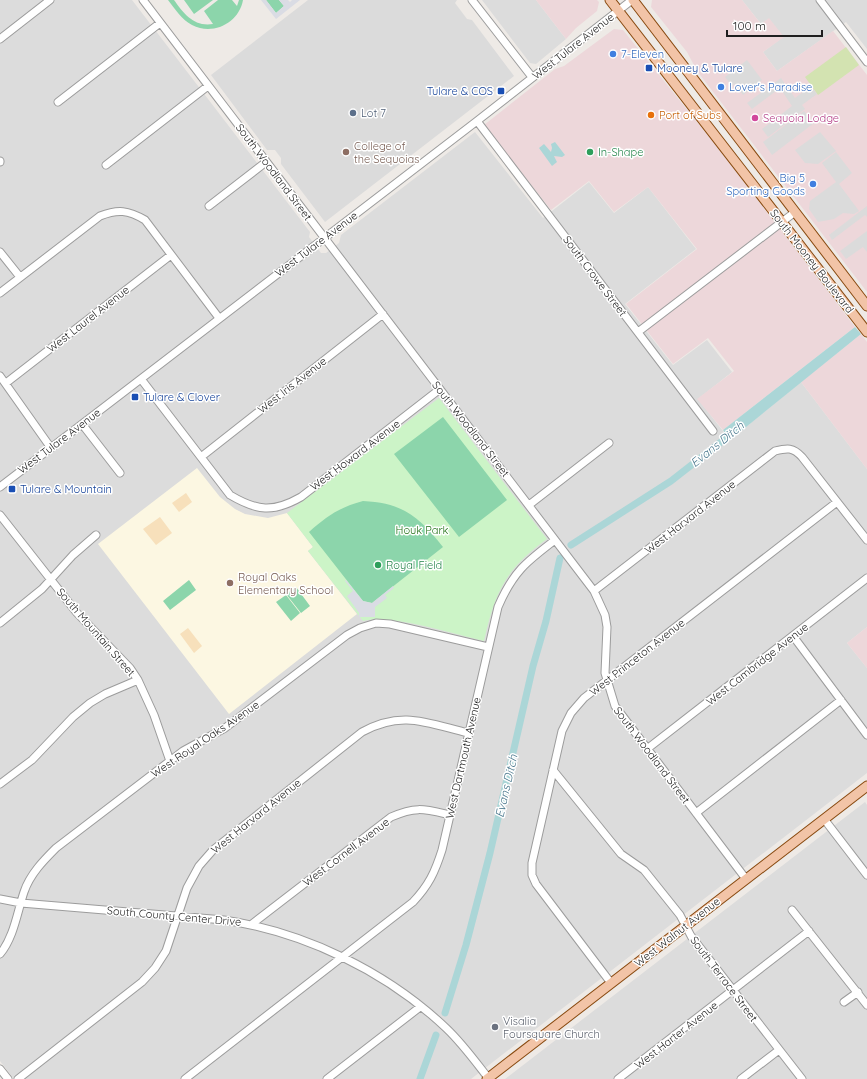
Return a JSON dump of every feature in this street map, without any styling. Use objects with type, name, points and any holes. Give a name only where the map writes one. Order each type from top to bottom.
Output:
[{"type":"main road","name":"South Mooney Boulevard","points":[[610,0],[867,332]]},
{"type":"main road","name":"South Mooney Boulevard","points":[[632,0],[867,306]]},
{"type":"main road","points":[[842,299],[867,324]]},
{"type":"main road","name":"West Walnut Avenue","points":[[488,1079],[867,786]]},
{"type":"street","points":[[0,39],[50,0]]},
{"type":"street","name":"South Woodland Street","points":[[143,0],[594,591],[605,615],[607,627],[605,667],[606,680],[615,706],[746,879]]},
{"type":"street","points":[[472,0],[532,77]]},
{"type":"street","name":"West Tulare Avenue","points":[[0,487],[477,121],[632,0]]},
{"type":"street","points":[[820,0],[867,62]]},
{"type":"street","points":[[58,102],[160,23]]},
{"type":"street","points":[[106,165],[208,86]]},
{"type":"street","name":"South Crowe Street","points":[[477,121],[713,431]]},
{"type":"street","points":[[208,206],[266,162]]},
{"type":"street","points":[[0,292],[100,216],[112,211],[125,212],[133,213],[145,220],[219,318]]},
{"type":"street","points":[[638,332],[795,212]]},
{"type":"street","points":[[0,252],[20,277]]},
{"type":"street","name":"West Laurel Avenue","points":[[6,383],[171,255]]},
{"type":"street","name":"West Iris Avenue","points":[[201,457],[383,314]]},
{"type":"street","points":[[0,376],[51,448]]},
{"type":"street","points":[[141,379],[201,457]]},
{"type":"street","name":"West Howard Avenue","points":[[201,457],[230,495],[247,505],[263,508],[288,504],[301,497],[440,390]]},
{"type":"street","points":[[82,424],[120,474]]},
{"type":"street","points":[[529,505],[609,443]]},
{"type":"street","name":"West Harvard Avenue","points":[[594,591],[775,452],[788,448],[796,451],[837,502]]},
{"type":"street","points":[[837,502],[867,540]]},
{"type":"street","name":"West Princeton Avenue","points":[[611,983],[536,884],[532,875],[532,863],[562,731],[571,713],[584,698],[837,502]]},
{"type":"street","name":"South Mountain Street","points":[[0,515],[78,613],[114,650],[138,680],[154,715],[170,761]]},
{"type":"street","points":[[0,622],[51,580],[73,555],[96,535]]},
{"type":"street","name":"West Dartmouth Avenue","points":[[342,958],[413,902],[426,889],[437,865],[498,607],[513,578],[529,560],[555,540]]},
{"type":"street","name":"West Cambridge Avenue","points":[[647,749],[867,578]]},
{"type":"street","name":"West Royal Oaks Avenue","points":[[0,954],[7,947],[24,891],[42,862],[56,848],[183,751],[225,728],[347,635],[360,628],[376,623],[390,624],[488,647]]},
{"type":"street","points":[[793,636],[867,735]]},
{"type":"street","points":[[0,784],[32,760],[72,717],[90,703],[105,694],[138,680]]},
{"type":"street","points":[[696,813],[841,700]]},
{"type":"street","name":"West Harvard Avenue","points":[[18,1079],[142,982],[155,968],[166,951],[187,888],[199,866],[213,850],[362,732],[378,724],[394,720],[410,719],[468,733]]},
{"type":"street","name":"South Terrace Street","points":[[554,770],[621,854],[644,870],[686,926],[691,936],[802,1079]]},
{"type":"street","name":"West Cornell Avenue","points":[[252,924],[391,817],[406,811],[423,808],[450,814]]},
{"type":"street","points":[[824,819],[867,875]]},
{"type":"street","name":"South County Center Drive","points":[[0,899],[21,903],[178,916],[252,924],[287,935],[374,973],[446,1028],[466,1050],[488,1079]]},
{"type":"street","points":[[792,910],[867,1005]]},
{"type":"street","name":"West Harter Avenue","points":[[618,1079],[809,931]]},
{"type":"street","points":[[185,1079],[342,958]]},
{"type":"street","points":[[844,1002],[858,992]]},
{"type":"street","points":[[327,1079],[420,1007]]},
{"type":"street","points":[[741,1079],[779,1050]]},
{"type":"street","points":[[0,1069],[8,1079]]},
{"type":"shaded area","points":[[0,0],[132,0],[310,232],[309,237],[321,253],[326,253],[339,243],[341,235],[475,132],[543,218],[589,182],[614,213],[648,187],[696,249],[625,304],[673,365],[707,340],[732,372],[698,399],[730,440],[801,382],[867,469],[867,627],[847,643],[867,668],[867,773],[471,1079],[14,1079],[0,1061]]},
{"type":"shaded area","points":[[261,0],[266,0],[276,13],[284,6],[279,0],[288,0],[290,2],[292,0],[300,0],[276,19]]},
{"type":"shaded area","name":"Lot 7","points":[[308,0],[457,0],[455,3],[467,19],[472,20],[514,76],[325,222],[281,164],[281,158],[275,150],[267,150],[211,75]]},
{"type":"shaded area","points":[[482,0],[536,0],[566,39],[536,64],[530,63]]},
{"type":"shaded area","points":[[536,0],[597,0],[599,2],[597,11],[576,28],[566,39]]},
{"type":"shaded area","points":[[652,0],[742,0],[761,24],[769,18],[784,37],[763,52],[777,71],[833,31],[867,75],[867,292],[697,71],[687,52],[651,7]]},
{"type":"shaded area","points":[[742,0],[867,0],[867,49],[846,22],[777,71],[763,52],[783,37],[761,24]]},
{"type":"shaded area","points":[[614,29],[623,30],[714,143],[855,327],[723,430],[697,399],[734,371],[708,338],[673,364],[626,304],[697,249],[648,187],[614,212],[589,181],[551,210],[484,125],[555,69],[564,66]]},
{"type":"shaded area","points":[[747,60],[762,80],[743,95],[735,84],[732,86],[725,77]]},
{"type":"shaded area","points":[[781,78],[795,98],[811,86],[817,94],[802,105],[805,109],[768,137],[762,129],[792,106],[780,88],[752,109],[747,103]]},
{"type":"shaded area","points":[[804,111],[814,123],[772,155],[763,142]]},
{"type":"shaded area","points":[[820,132],[836,151],[818,164],[805,163],[795,150]]},
{"type":"shaded area","points":[[836,152],[852,173],[839,184],[859,211],[854,214],[843,213],[834,219],[818,222],[809,209],[810,201],[836,182],[822,163]]},
{"type":"shaded area","points":[[867,206],[867,217],[865,215],[832,240],[829,235]]},
{"type":"shaded area","points":[[867,231],[867,252],[863,247],[846,259],[840,251]]},
{"type":"shaded area","points":[[861,334],[867,342],[867,469],[801,382]]},
{"type":"shaded area","name":"Royal Oaks Elementary School","points":[[197,468],[220,497],[235,509],[245,514],[268,518],[287,513],[313,547],[308,551],[357,614],[229,714],[98,544]]},
{"type":"shaded area","points":[[346,580],[363,601],[372,603],[393,586],[394,588],[385,595],[387,598],[375,607],[375,617],[359,617],[359,613],[347,596],[353,591],[345,581]]},
{"type":"shaded area","points":[[867,627],[867,668],[847,643]]},
{"type":"shaded area","points":[[865,802],[867,805],[867,1079],[505,1079]]},
{"type":"green space","points":[[168,0],[174,0],[186,15],[195,21],[213,24],[204,11],[218,0],[232,0],[237,6],[239,0],[243,0],[241,8],[231,21],[216,28],[208,29],[200,28],[188,23]]},
{"type":"green space","points":[[184,0],[213,0],[194,14]]},
{"type":"green space","points":[[266,0],[279,0],[284,6],[276,13]]},
{"type":"green space","points":[[846,47],[859,65],[818,95],[805,77]]},
{"type":"green space","name":"Houk Park","points":[[439,398],[547,539],[521,561],[504,583],[493,609],[484,641],[406,622],[390,620],[363,621],[308,551],[313,547],[287,513]]},
{"type":"green space","points":[[443,417],[507,500],[459,537],[394,454]]},
{"type":"green space","name":"Royal Field","points":[[363,501],[389,505],[409,514],[426,527],[443,547],[372,603],[363,601],[309,532],[334,513],[347,506]]},
{"type":"green space","points":[[189,580],[196,590],[170,610],[163,601]]},
{"type":"green space","points":[[296,587],[310,606],[301,613],[286,594]]},
{"type":"green space","points":[[286,595],[300,613],[291,621],[276,602]]},
{"type":"sand","points":[[186,493],[192,502],[179,512],[172,503]]},
{"type":"sand","points":[[160,517],[172,533],[156,545],[143,529]]},
{"type":"sand","points":[[188,628],[202,646],[194,653],[180,634]]},
{"type":"water","points":[[555,142],[565,155],[562,157],[554,156],[557,162],[552,166],[539,148],[544,144],[551,152],[551,144]]},
{"type":"water","points":[[855,327],[861,334],[730,440],[723,430]]},
{"type":"waterway","name":"Evans Ditch","points":[[571,545],[671,481],[735,431]]},
{"type":"waterway","name":"Evans Ditch","points":[[445,1013],[466,945],[490,853],[533,666],[546,621],[560,558]]},
{"type":"waterway","name":"Evans Ditch","points":[[420,1079],[436,1035]]},
{"type":"place","name":"7-Eleven","points":[[613,54]]},
{"type":"place","name":"Mooney & Tulare","points":[[649,68]]},
{"type":"place","name":"Lover's Paradise","points":[[721,87]]},
{"type":"place","name":"Tulare & COS","points":[[501,91]]},
{"type":"place","name":"Lot 7","points":[[353,113]]},
{"type":"place","name":"Port of Subs","points":[[651,115]]},
{"type":"place","name":"Sequoia Lodge","points":[[755,118]]},
{"type":"place","name":"College of the Sequoias","points":[[346,152]]},
{"type":"place","name":"In-Shape","points":[[590,152]]},
{"type":"place","name":"Big 5 Sporting Goods","points":[[813,184]]},
{"type":"place","name":"Tulare & Clover","points":[[135,397]]},
{"type":"place","name":"Tulare & Mountain","points":[[12,489]]},
{"type":"place","name":"Royal Field","points":[[378,565]]},
{"type":"place","name":"Royal Oaks Elementary School","points":[[230,583]]},
{"type":"place","name":"Visalia Foursquare Church","points":[[495,1027]]}]
